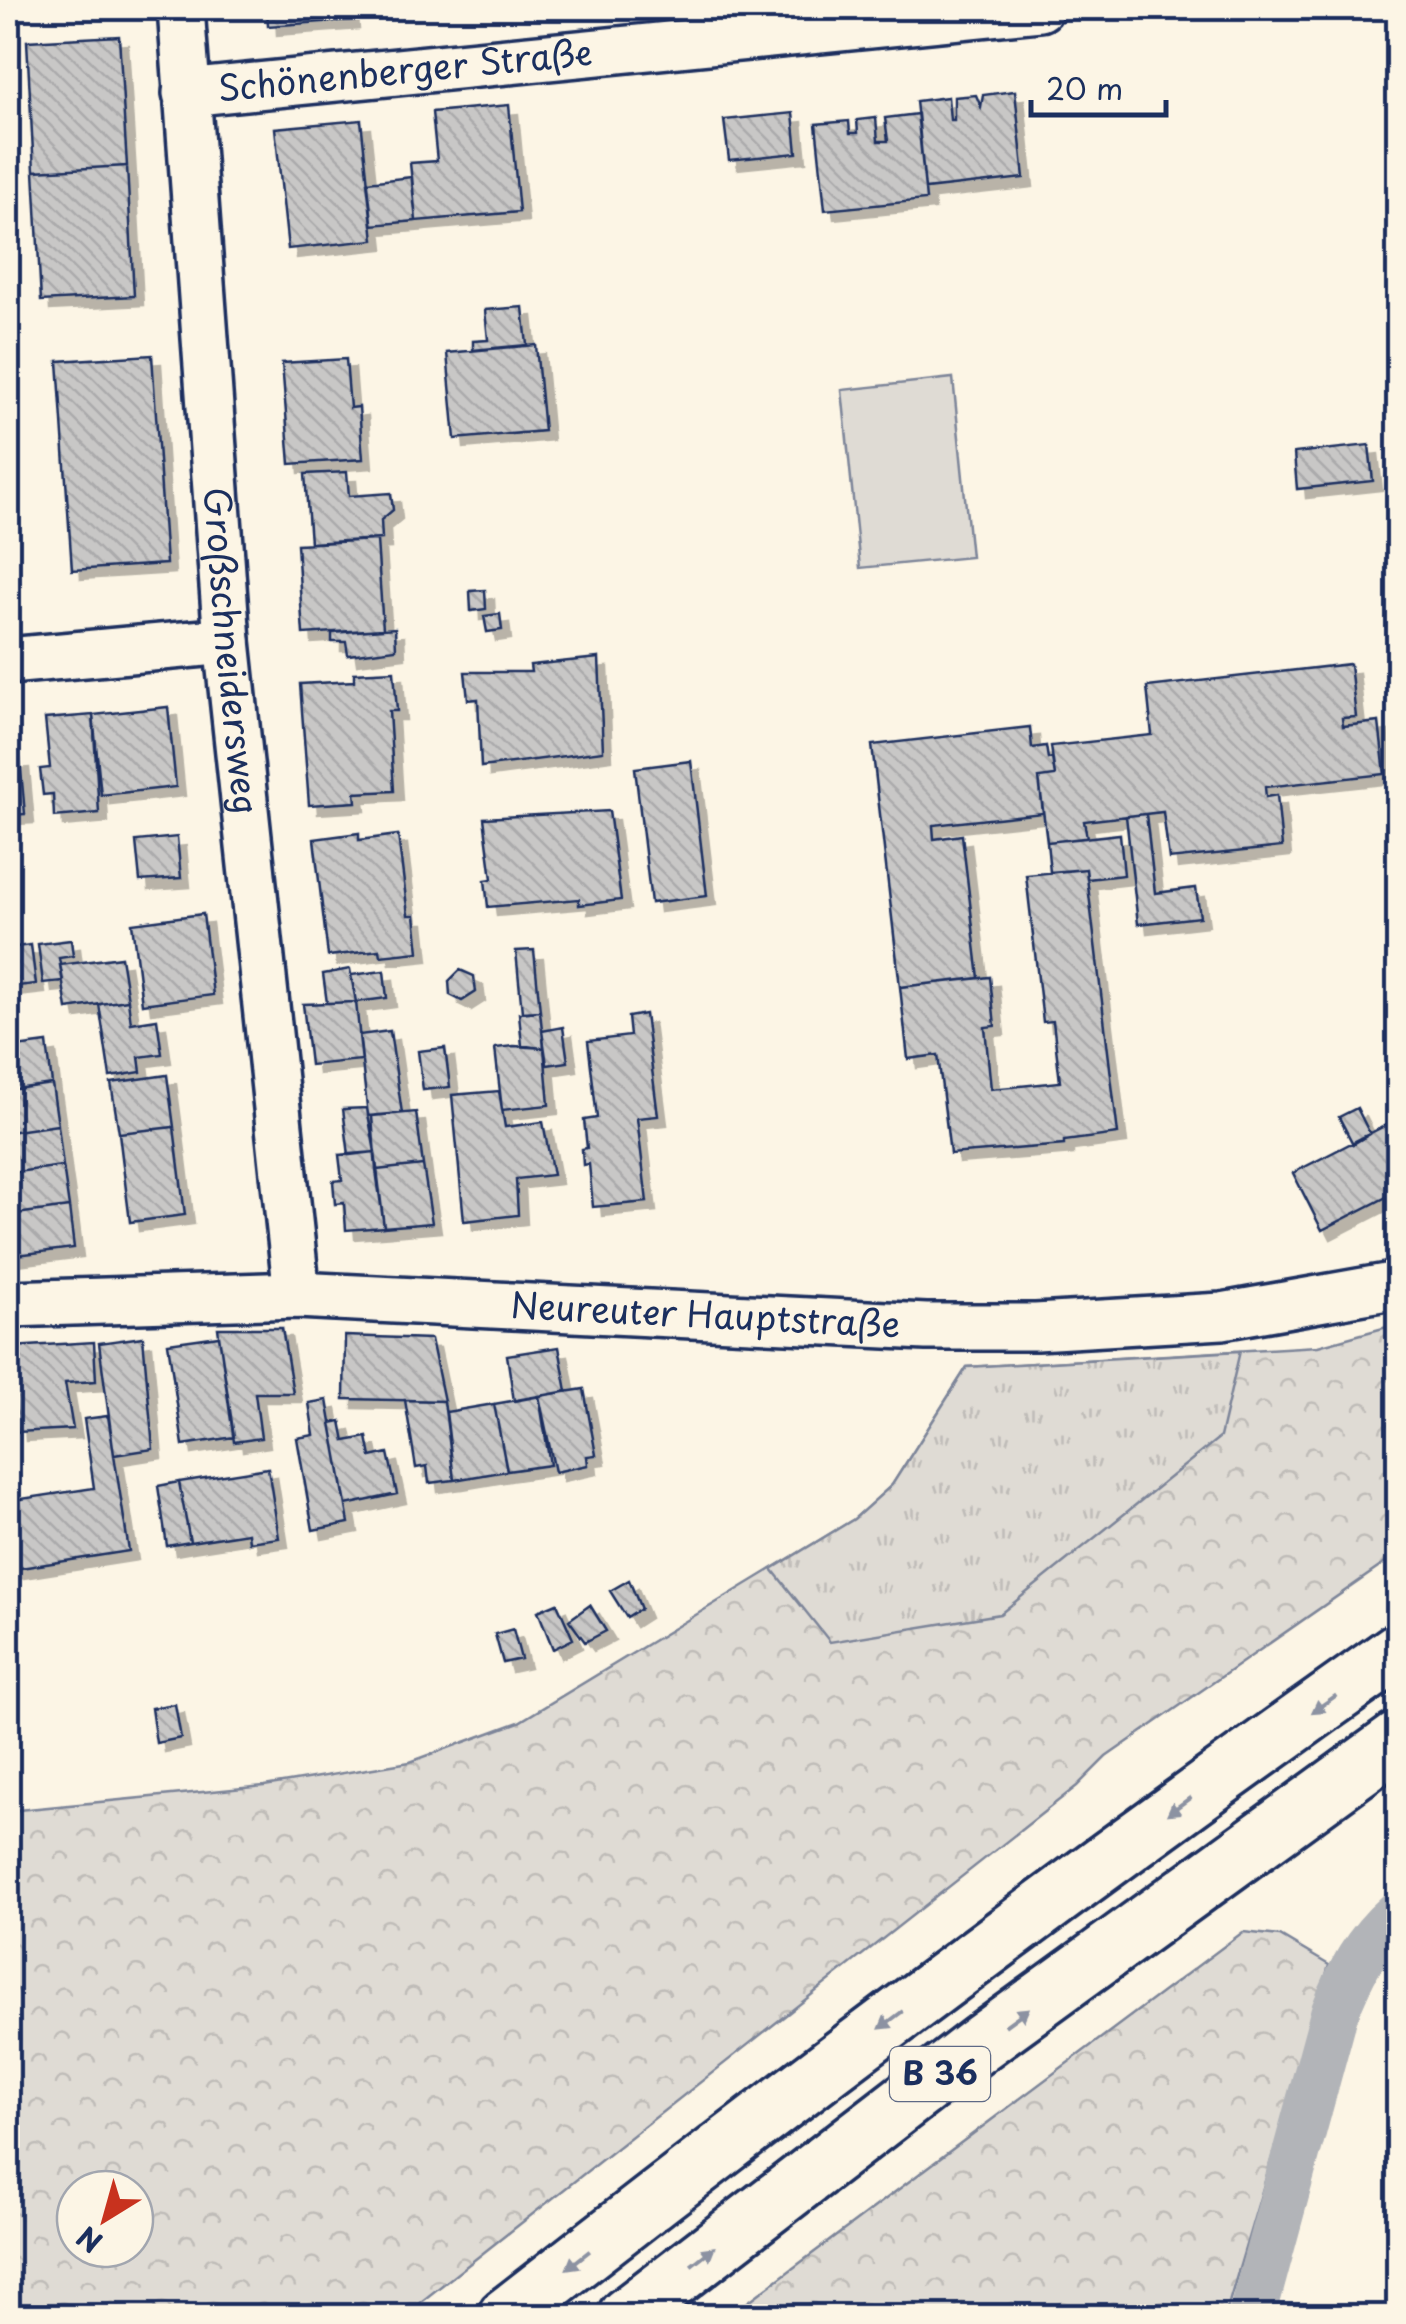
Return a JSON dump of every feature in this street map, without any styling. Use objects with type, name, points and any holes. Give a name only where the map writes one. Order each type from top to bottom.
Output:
[{"type":"highway","name":"B 36","points":[[506,2316],[742,2132],[1249,1756],[1398,1651]]},
{"type":"highway","name":"B 36","points":[[626,2316],[981,2043],[1398,1740]]},
{"type":"street","name":"Großschneidersweg","points":[[182,8],[227,641],[297,1295]]},
{"type":"street","name":"Schönenberger Straße","points":[[186,92],[1040,8]]},
{"type":"street","points":[[8,661],[227,641]]},
{"type":"street","name":"Neureuter Hauptstraße","points":[[8,1304],[297,1295],[926,1327],[1036,1327],[1222,1316],[1398,1286]]},
{"type":"green space","points":[[953,378],[971,557],[860,568],[842,390]]},
{"type":"green space","points":[[1398,1324],[1398,1554],[1106,1757],[1077,1786],[403,2316],[8,2316],[8,1811],[264,1786],[410,1762],[519,1722],[854,1519],[892,1485],[967,1367],[1318,1346]]},
{"type":"green space","points":[[1240,1351],[1220,1437],[1000,1614],[830,1642],[772,1569],[854,1519],[892,1485],[967,1367]]},
{"type":"green space","points":[[1243,1932],[1280,1936],[1329,1965],[1225,2316],[729,2316]]},
{"type":"building","points":[[267,8],[349,8],[350,20],[268,26]]},
{"type":"building","points":[[119,36],[127,166],[34,171],[27,41]]},
{"type":"building","points":[[1015,91],[1024,178],[925,189],[916,101],[948,97],[950,120],[954,120],[954,97],[976,95],[981,107],[983,95]]},
{"type":"building","points":[[509,105],[519,212],[416,221],[410,163],[437,161],[432,112]]},
{"type":"building","points":[[793,113],[797,153],[729,160],[724,120]]},
{"type":"building","points":[[918,114],[926,200],[825,210],[816,124],[849,121],[850,133],[858,133],[857,120],[876,118],[878,141],[888,141],[885,118]]},
{"type":"building","points":[[361,120],[374,240],[288,249],[275,128]]},
{"type":"building","points":[[127,166],[134,296],[41,301],[34,171]]},
{"type":"building","points":[[412,177],[416,221],[372,225],[367,182]]},
{"type":"building","points":[[523,307],[527,345],[473,350],[473,341],[488,340],[485,310]]},
{"type":"building","points":[[536,345],[544,431],[455,439],[447,353]]},
{"type":"building","points":[[152,355],[166,564],[72,570],[58,361]]},
{"type":"building","points":[[346,359],[350,408],[359,407],[363,459],[290,464],[282,363]]},
{"type":"building","points":[[1369,445],[1373,481],[1297,489],[1294,453]]},
{"type":"building","points":[[347,472],[349,496],[391,493],[393,510],[381,520],[382,539],[310,543],[305,474]]},
{"type":"building","points":[[377,540],[383,629],[303,634],[297,544]]},
{"type":"building","points":[[485,590],[486,609],[471,611],[470,591]]},
{"type":"building","points":[[500,614],[502,630],[487,632],[484,616]]},
{"type":"building","points":[[395,628],[396,649],[348,655],[346,642],[332,642],[332,633]]},
{"type":"building","points":[[599,658],[603,751],[481,767],[478,699],[468,700],[465,672],[531,672],[530,665]]},
{"type":"building","points":[[1350,664],[1356,717],[1342,718],[1343,726],[1379,722],[1385,774],[1265,787],[1266,797],[1277,795],[1282,847],[1169,859],[1163,812],[1084,821],[1087,838],[1047,842],[1039,778],[1055,776],[1051,746],[1152,735],[1147,687]]},
{"type":"building","points":[[394,671],[397,711],[389,711],[394,791],[355,793],[356,802],[309,805],[300,684],[354,681],[354,673]]},
{"type":"building","points":[[168,707],[176,787],[101,795],[93,715]]},
{"type":"building","points":[[93,715],[99,813],[54,817],[53,794],[43,795],[40,769],[50,768],[45,719]]},
{"type":"building","points":[[1030,727],[1032,748],[1046,746],[1055,776],[1039,778],[1043,813],[933,825],[934,839],[962,835],[979,978],[900,987],[872,745]]},
{"type":"building","points":[[20,759],[25,814],[8,815],[8,760]]},
{"type":"building","points":[[691,761],[707,896],[651,903],[635,768]]},
{"type":"building","points":[[609,811],[621,900],[579,905],[579,899],[488,907],[485,880],[492,879],[484,818]]},
{"type":"building","points":[[1146,814],[1155,893],[1196,888],[1200,917],[1138,924],[1126,816]]},
{"type":"building","points":[[359,833],[359,840],[398,835],[408,915],[415,915],[419,952],[381,956],[380,950],[328,956],[314,839]]},
{"type":"building","points":[[1120,834],[1124,875],[1087,879],[1086,869],[1050,872],[1047,842]]},
{"type":"building","points":[[177,837],[181,878],[140,881],[136,841]]},
{"type":"building","points":[[1086,869],[1118,1134],[1064,1141],[1064,1145],[950,1154],[938,1055],[908,1059],[900,987],[990,977],[995,1026],[985,1027],[991,1089],[1060,1082],[1053,1021],[1043,1022],[1026,875]]},
{"type":"building","points":[[203,914],[213,995],[142,1004],[132,923]]},
{"type":"building","points":[[71,940],[73,956],[59,958],[63,981],[43,983],[38,944]]},
{"type":"building","points":[[31,945],[36,984],[8,987],[8,948]]},
{"type":"building","points":[[534,950],[540,1011],[522,1012],[516,951]]},
{"type":"building","points":[[121,957],[128,1000],[67,1009],[60,965]]},
{"type":"building","points":[[350,969],[356,1002],[327,1003],[323,974]]},
{"type":"building","points":[[460,970],[474,976],[476,992],[462,1001],[450,995],[449,981]]},
{"type":"building","points":[[384,971],[387,998],[356,1002],[351,975]]},
{"type":"building","points":[[128,1000],[131,1023],[157,1019],[162,1054],[139,1057],[141,1072],[110,1077],[99,1004]]},
{"type":"building","points":[[356,1002],[362,1060],[310,1065],[303,1004]]},
{"type":"building","points":[[540,1011],[544,1048],[522,1046],[519,1013]]},
{"type":"building","points":[[645,1014],[658,1116],[637,1118],[647,1202],[593,1207],[589,1164],[583,1165],[582,1149],[587,1148],[584,1120],[597,1118],[588,1041],[630,1036],[628,1017]]},
{"type":"building","points":[[563,1027],[568,1062],[547,1065],[542,1031]]},
{"type":"building","points":[[390,1031],[402,1113],[368,1116],[359,1035]]},
{"type":"building","points":[[47,1043],[52,1084],[8,1090],[8,1048]]},
{"type":"building","points":[[445,1048],[450,1087],[423,1090],[418,1051]]},
{"type":"building","points":[[495,1048],[544,1048],[549,1105],[502,1110]]},
{"type":"building","points":[[167,1075],[174,1127],[119,1133],[111,1083]]},
{"type":"building","points":[[52,1084],[58,1125],[8,1132],[8,1090]]},
{"type":"building","points":[[499,1091],[505,1127],[543,1122],[553,1175],[516,1179],[518,1215],[464,1221],[452,1095]]},
{"type":"building","points":[[367,1108],[375,1152],[349,1155],[343,1109]]},
{"type":"building","points":[[1357,1108],[1370,1134],[1353,1144],[1339,1117]]},
{"type":"building","points":[[416,1112],[423,1165],[376,1170],[372,1116]]},
{"type":"building","points":[[1398,1119],[1398,1191],[1322,1230],[1293,1173]]},
{"type":"building","points":[[58,1125],[63,1166],[8,1173],[8,1132]]},
{"type":"building","points":[[174,1127],[185,1215],[130,1222],[119,1133]]},
{"type":"building","points":[[375,1152],[384,1227],[346,1230],[344,1203],[335,1204],[333,1181],[342,1180],[339,1155]]},
{"type":"building","points":[[423,1165],[432,1223],[384,1227],[376,1170]]},
{"type":"building","points":[[63,1166],[69,1207],[8,1215],[8,1173]]},
{"type":"building","points":[[69,1207],[74,1248],[8,1256],[8,1215]]},
{"type":"building","points":[[218,1328],[282,1328],[293,1393],[255,1393],[261,1438],[234,1442]]},
{"type":"building","points":[[219,1336],[234,1437],[183,1445],[168,1343]]},
{"type":"building","points":[[345,1336],[431,1339],[444,1401],[344,1399]]},
{"type":"building","points":[[143,1337],[153,1449],[114,1455],[99,1343]]},
{"type":"building","points":[[94,1342],[96,1381],[65,1383],[73,1429],[17,1432],[12,1347]]},
{"type":"building","points":[[559,1347],[567,1391],[514,1401],[507,1355]]},
{"type":"building","points":[[584,1389],[596,1455],[587,1456],[588,1465],[555,1472],[539,1396]]},
{"type":"building","points":[[539,1396],[550,1465],[507,1471],[494,1404]]},
{"type":"building","points":[[327,1400],[349,1523],[313,1530],[297,1438],[314,1435],[309,1403]]},
{"type":"building","points":[[405,1400],[444,1401],[454,1480],[429,1483],[427,1466],[416,1468]]},
{"type":"building","points":[[494,1404],[507,1471],[454,1480],[446,1412]]},
{"type":"building","points":[[108,1416],[129,1551],[8,1570],[8,1501],[94,1488],[84,1419]]},
{"type":"building","points":[[341,1421],[345,1441],[367,1437],[371,1457],[388,1453],[397,1494],[346,1505],[331,1423]]},
{"type":"building","points":[[268,1468],[279,1538],[249,1542],[248,1533],[190,1542],[179,1482]]},
{"type":"building","points":[[179,1482],[190,1542],[167,1546],[158,1486]]},
{"type":"building","points":[[629,1580],[641,1609],[627,1618],[610,1591]]},
{"type":"building","points":[[557,1603],[573,1639],[553,1649],[538,1611]]},
{"type":"building","points":[[590,1605],[606,1631],[585,1642],[569,1620]]},
{"type":"building","points":[[513,1629],[521,1659],[503,1663],[495,1634]]},
{"type":"building","points":[[175,1704],[181,1738],[156,1743],[151,1708]]},
{"type":"waterway","points":[[1252,2316],[1334,2014],[1360,1960],[1398,1914]]}]
